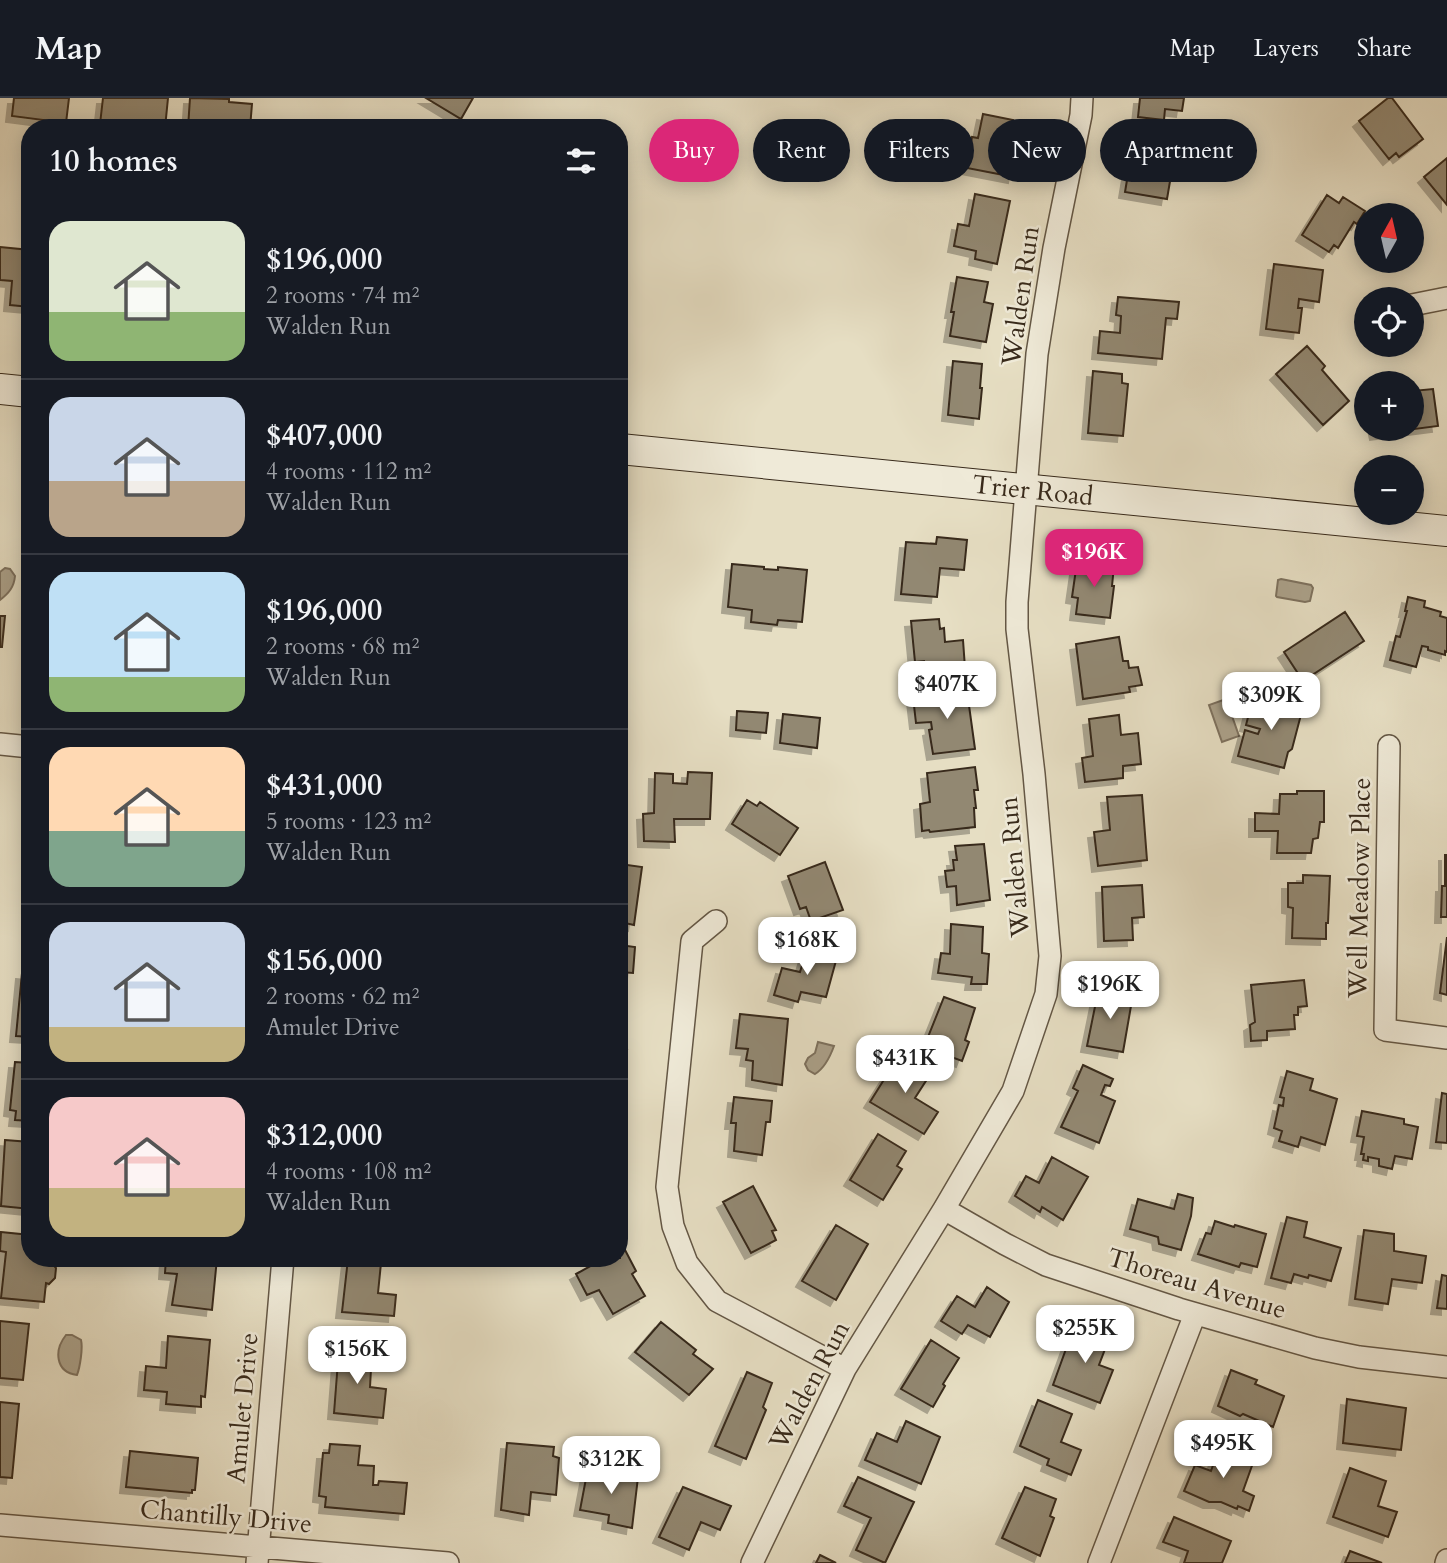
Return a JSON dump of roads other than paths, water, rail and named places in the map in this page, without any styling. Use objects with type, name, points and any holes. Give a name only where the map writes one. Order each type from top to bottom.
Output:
[{"type":"street","name":"Walden Run","points":[[752,1563],[845,1369],[1013,1091],[1046,994],[1050,956],[1034,774],[1017,629],[1037,354],[1082,98]]},
{"type":"street","points":[[1424,303],[1447,298]]},
{"type":"street","points":[[0,389],[21,391]]},
{"type":"street","name":"Trier Road","points":[[628,450],[1447,531]]},
{"type":"street","points":[[0,744],[21,746]]},
{"type":"street","name":"Well Meadow Place","points":[[1389,746],[1385,1030],[1447,1038]]},
{"type":"street","points":[[716,921],[692,941],[667,1187],[673,1226],[687,1263],[717,1301],[845,1369]]},
{"type":"street","name":"Thoreau Avenue","points":[[944,1209],[1046,1265],[1195,1314],[1315,1348],[1359,1357],[1447,1367]]},
{"type":"street","name":"Amulet Drive","points":[[258,1555],[282,1267]]},
{"type":"street","points":[[1099,1563],[1195,1314]]},
{"type":"street","name":"Chantilly Drive","points":[[0,1525],[258,1555],[448,1563]]}]
